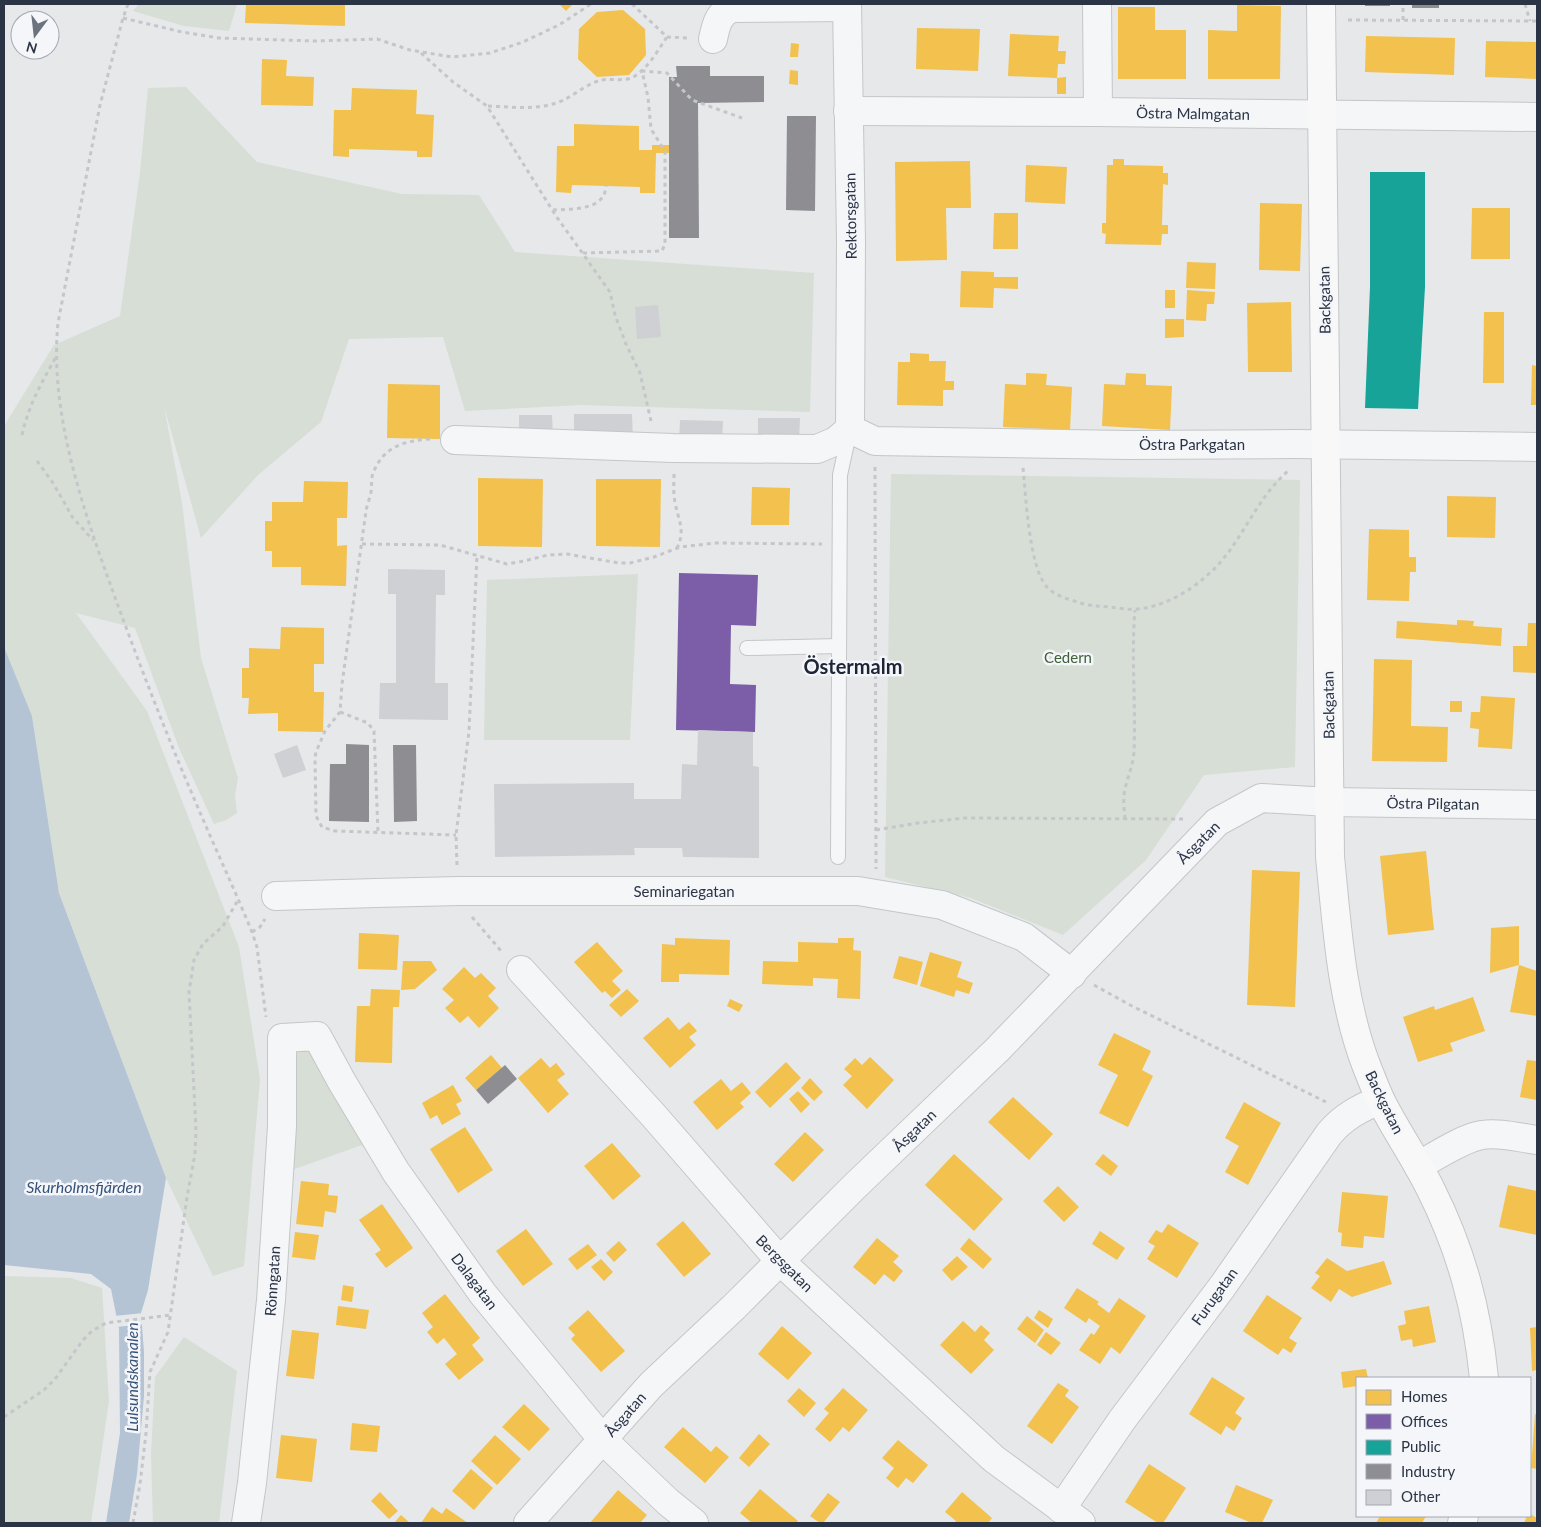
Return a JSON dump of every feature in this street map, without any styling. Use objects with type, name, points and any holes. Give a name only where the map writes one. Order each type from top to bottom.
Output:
[{"type":"street","points":[[1097,4],[1098,112]]},
{"type":"street","name":"Backgatan","points":[[1321,4],[1330,857],[1338,935],[1346,995],[1365,1061],[1380,1100],[1431,1190],[1453,1238],[1470,1290],[1480,1340],[1484,1377]]},
{"type":"street","points":[[713,39],[719,18],[732,8],[847,5]]},
{"type":"street","name":"Rektorsgatan","points":[[847,5],[851,241],[850,429]]},
{"type":"street","name":"Östra Malmgatan","points":[[848,111],[1537,117]]},
{"type":"street","points":[[455,440],[665,448],[817,449],[836,440],[850,429]]},
{"type":"street","name":"Östra Parkgatan","points":[[850,429],[875,441],[1128,445],[1326,444],[1537,447]]},
{"type":"street","name":"Åsgatan","points":[[528,1523],[651,1385],[734,1308],[855,1186],[997,1050],[1080,978],[1217,822],[1260,798],[1330,802]]},
{"type":"street","name":"Östra Pilgatan","points":[[1330,802],[1537,805]]},
{"type":"street","name":"Seminariegatan","points":[[276,896],[376,892],[848,891],[942,905],[1024,937],[1080,978]]},
{"type":"street","name":"Bergsgatan","points":[[520,970],[654,1116],[780,1261],[994,1459],[1071,1516]]},
{"type":"street","name":"Dalagatan","points":[[274,1029],[317,1036],[396,1172],[483,1294],[603,1440],[668,1502],[694,1523]]},
{"type":"street","name":"Rönngatan","points":[[246,1523],[252,1483],[271,1300],[282,1126],[274,1029]]},
{"type":"street","name":"Furugatan","points":[[1071,1516],[1122,1420],[1222,1286],[1329,1134],[1337,1124],[1348,1116],[1380,1100]]},
{"type":"street","points":[[1418,1166],[1468,1139],[1482,1135],[1499,1135],[1537,1140]]},
{"type":"lane","points":[[838,857],[840,475],[850,429]]},
{"type":"lane","points":[[747,648],[839,646]]},
{"type":"path","points":[[128,4],[98,115],[58,323],[57,354],[60,407],[66,439],[94,540],[164,728],[239,900],[257,947],[274,1029]]},
{"type":"path","points":[[123,18],[182,32],[219,38],[377,39],[421,53],[452,57],[490,54],[523,42],[559,25],[591,4]]},
{"type":"path","points":[[632,4],[667,37],[713,39]]},
{"type":"path","points":[[1403,4],[1403,20]]},
{"type":"path","points":[[1525,4],[1530,20]]},
{"type":"path","points":[[1346,20],[1537,21]]},
{"type":"path","points":[[487,106],[543,107],[564,100],[596,81],[609,78],[628,79],[642,71],[667,37]]},
{"type":"path","points":[[421,53],[453,82],[487,106],[552,210],[610,292],[615,315],[640,373],[665,448],[674,500],[682,531],[676,548]]},
{"type":"path","points":[[642,71],[666,73],[692,100],[742,118]]},
{"type":"path","points":[[582,254],[662,252],[664,244],[664,151],[651,129],[648,97],[642,71]]},
{"type":"path","points":[[552,210],[584,209],[599,201],[606,193],[606,186]]},
{"type":"path","points":[[22,435],[28,412],[57,354]]},
{"type":"path","points":[[455,440],[436,439],[406,442],[394,447],[380,460],[372,479],[366,511],[342,684],[340,712],[325,731],[315,758],[316,816],[322,827],[335,831],[456,835]]},
{"type":"path","points":[[875,441],[876,894]]},
{"type":"path","points":[[37,461],[53,483],[73,518],[94,540]]},
{"type":"path","points":[[1022,463],[1032,545],[1038,572],[1046,587],[1056,594],[1088,605],[1135,610],[1163,604],[1200,582],[1218,565],[1259,505],[1289,470]]},
{"type":"path","points":[[362,544],[440,545],[507,564],[524,562],[548,555],[567,554],[619,563],[630,563],[654,557],[676,548],[716,543],[840,544]]},
{"type":"path","points":[[477,555],[469,731],[456,835],[458,880],[462,906],[506,957],[520,970]]},
{"type":"path","points":[[1124,819],[1125,790],[1132,770],[1134,754],[1132,639],[1135,610]]},
{"type":"path","points":[[340,712],[368,723],[374,731],[378,832]]},
{"type":"path","points":[[876,830],[965,818],[1184,819]]},
{"type":"path","points":[[133,1523],[146,1433],[150,1372],[168,1332],[195,1154],[196,1130],[189,992],[194,960],[203,944],[223,926],[239,900]]},
{"type":"path","points":[[1080,978],[1130,1005],[1332,1105]]},
{"type":"path","points":[[4,1417],[44,1390],[55,1379],[92,1331],[106,1323],[171,1315]]},
{"type":"green space","points":[[139,4],[237,4],[229,31],[184,26],[133,11]]},
{"type":"green space","points":[[186,87],[257,162],[402,194],[479,195],[515,252],[814,273],[810,412],[581,405],[465,411],[443,337],[349,339],[321,422],[258,475],[201,538],[164,406],[182,503],[201,658],[238,778],[235,795],[237,813],[226,820],[214,824],[179,748],[135,628],[76,613],[147,711],[239,947],[260,1079],[244,1266],[213,1276],[166,1178],[59,893],[32,716],[4,647],[4,426],[54,345],[120,316],[140,173],[148,88]]},
{"type":"green space","name":"Cedern","points":[[891,474],[1300,480],[1295,767],[1204,775],[1146,860],[1063,935],[971,898],[885,877]]},
{"type":"green space","points":[[638,574],[630,740],[484,740],[487,580]]},
{"type":"green space","points":[[304,1036],[376,1140],[278,1175],[284,1040]]},
{"type":"green space","points":[[4,1276],[71,1278],[102,1288],[109,1401],[91,1523],[4,1523]]},
{"type":"green space","points":[[184,1337],[237,1371],[219,1523],[153,1523],[151,1455],[155,1377]]},
{"type":"water","name":"Skurholmsfjärden","points":[[4,647],[32,716],[59,893],[166,1178],[148,1290],[141,1313],[144,1352],[144,1396],[137,1474],[129,1523],[106,1523],[120,1433],[119,1329],[111,1289],[91,1274],[4,1265]]},
{"type":"pier","points":[[144,1313],[145,1324],[116,1327],[114,1316]]},
{"type":"building: Homes","points":[[246,4],[345,4],[345,26],[245,23]]},
{"type":"building: Homes","points":[[559,4],[573,4],[566,11]]},
{"type":"building: Homes","points":[[1237,5],[1281,6],[1280,79],[1208,79],[1208,30],[1237,31]]},
{"type":"building: Homes","points":[[1118,7],[1155,7],[1155,30],[1186,30],[1186,79],[1118,79]]},
{"type":"building: Homes","points":[[623,10],[645,29],[646,55],[629,75],[597,77],[578,59],[579,29],[597,12]]},
{"type":"building: Homes","points":[[917,28],[980,29],[978,71],[916,69]]},
{"type":"building: Homes","points":[[1010,34],[1059,36],[1058,51],[1066,51],[1065,64],[1058,64],[1057,78],[1008,76]]},
{"type":"building: Homes","points":[[1366,36],[1455,38],[1454,75],[1365,72]]},
{"type":"building: Homes","points":[[1486,41],[1537,42],[1537,79],[1485,77]]},
{"type":"building: Homes","points":[[791,43],[799,44],[798,57],[790,57]]},
{"type":"building: Homes","points":[[262,59],[287,60],[286,76],[314,77],[313,106],[261,105]]},
{"type":"building: Homes","points":[[790,70],[798,71],[798,85],[789,84]]},
{"type":"building: Homes","points":[[1066,77],[1066,94],[1057,94],[1057,78]]},
{"type":"building: Homes","points":[[352,88],[417,90],[416,114],[434,115],[432,157],[417,157],[417,151],[349,149],[349,157],[333,156],[334,110],[351,110]]},
{"type":"building: Homes","points":[[574,124],[639,126],[639,150],[652,150],[652,145],[669,145],[669,153],[656,153],[655,193],[640,193],[640,187],[572,185],[571,193],[556,192],[557,146],[574,146]]},
{"type":"building: Homes","points":[[1113,159],[1124,159],[1124,165],[1163,166],[1163,173],[1168,173],[1168,185],[1163,184],[1162,225],[1168,225],[1168,234],[1162,234],[1161,245],[1105,244],[1106,234],[1102,233],[1102,223],[1106,223],[1107,165],[1113,165]]},
{"type":"building: Homes","points":[[970,161],[971,208],[946,208],[947,260],[896,261],[895,162]]},
{"type":"building: Homes","points":[[1026,165],[1067,167],[1065,204],[1025,202]]},
{"type":"building: Homes","points":[[1260,203],[1302,204],[1300,271],[1259,270]]},
{"type":"building: Homes","points":[[1472,208],[1510,208],[1510,259],[1471,259]]},
{"type":"building: Homes","points":[[994,213],[1018,213],[1018,249],[993,249]]},
{"type":"building: Homes","points":[[1187,262],[1216,263],[1215,289],[1186,288]]},
{"type":"building: Homes","points":[[961,271],[994,272],[994,277],[1018,277],[1018,289],[994,288],[993,308],[960,307]]},
{"type":"building: Homes","points":[[1165,290],[1175,290],[1175,308],[1165,308]]},
{"type":"building: Homes","points":[[1187,290],[1215,292],[1214,304],[1207,304],[1206,321],[1186,320]]},
{"type":"building: Homes","points":[[1291,302],[1292,372],[1248,372],[1247,303]]},
{"type":"building: Homes","points":[[1484,312],[1504,312],[1504,383],[1483,383]]},
{"type":"building: Homes","points":[[1165,319],[1184,319],[1184,337],[1165,338]]},
{"type":"building: Homes","points":[[910,353],[929,354],[929,361],[946,361],[945,381],[954,381],[954,390],[943,390],[943,406],[897,405],[898,362],[910,362]]},
{"type":"building: Homes","points":[[1532,365],[1537,366],[1537,405],[1531,405]]},
{"type":"building: Homes","points":[[1026,373],[1047,374],[1046,385],[1072,387],[1070,430],[1003,427],[1005,384],[1026,385]]},
{"type":"building: Homes","points":[[1126,373],[1146,374],[1146,385],[1172,386],[1170,430],[1102,426],[1104,384],[1125,385]]},
{"type":"building: Homes","points":[[388,384],[440,385],[440,439],[387,438]]},
{"type":"building: Homes","points":[[478,478],[543,479],[542,547],[478,546]]},
{"type":"building: Homes","points":[[596,479],[661,479],[660,547],[596,546]]},
{"type":"building: Homes","points":[[304,481],[348,482],[347,518],[337,518],[337,546],[347,545],[346,586],[301,585],[301,567],[272,567],[272,551],[265,551],[265,521],[272,521],[272,502],[303,502]]},
{"type":"building: Homes","points":[[752,487],[790,488],[789,525],[751,525]]},
{"type":"building: Homes","points":[[1447,496],[1496,497],[1495,538],[1447,537]]},
{"type":"building: Homes","points":[[1369,529],[1409,530],[1409,557],[1416,557],[1416,572],[1410,572],[1409,601],[1367,600]]},
{"type":"building: Homes","points":[[1457,620],[1474,621],[1473,626],[1502,628],[1501,646],[1396,638],[1397,621],[1457,625]]},
{"type":"building: Homes","points":[[1528,623],[1537,623],[1537,673],[1513,672],[1513,646],[1527,646]]},
{"type":"building: Homes","points":[[281,627],[324,628],[324,664],[314,664],[314,692],[324,692],[323,732],[278,731],[278,713],[248,714],[249,698],[242,698],[242,668],[249,668],[249,648],[280,649]]},
{"type":"building: Homes","points":[[1374,659],[1412,660],[1411,726],[1448,727],[1447,762],[1372,761]]},
{"type":"building: Homes","points":[[1481,696],[1515,698],[1512,749],[1478,747],[1479,729],[1470,728],[1471,712],[1480,712]]},
{"type":"building: Homes","points":[[1450,701],[1462,701],[1462,712],[1450,712]]},
{"type":"building: Homes","points":[[1426,851],[1434,930],[1388,935],[1380,856]]},
{"type":"building: Homes","points":[[1252,870],[1300,872],[1295,1007],[1247,1005]]},
{"type":"building: Homes","points":[[1519,926],[1519,965],[1490,973],[1491,928]]},
{"type":"building: Homes","points":[[359,933],[399,935],[397,970],[358,969]]},
{"type":"building: Homes","points":[[675,938],[730,940],[729,975],[679,974],[679,982],[661,982],[662,944],[675,945]]},
{"type":"building: Homes","points":[[838,938],[854,938],[853,950],[861,951],[860,999],[837,998],[838,979],[813,978],[813,986],[762,984],[763,961],[798,962],[798,942],[838,943]]},
{"type":"building: Homes","points":[[597,942],[623,971],[612,981],[621,990],[612,998],[605,991],[602,993],[574,962]]},
{"type":"building: Homes","points":[[930,952],[962,962],[957,977],[973,983],[969,994],[956,990],[954,997],[920,986]]},
{"type":"building: Homes","points":[[899,956],[923,962],[917,985],[893,978]]},
{"type":"building: Homes","points":[[403,961],[431,961],[437,970],[415,989],[401,990]]},
{"type":"building: Homes","points":[[1519,965],[1537,971],[1537,1016],[1510,1012]]},
{"type":"building: Homes","points":[[464,967],[475,978],[481,973],[496,988],[488,996],[499,1008],[479,1028],[468,1016],[460,1023],[445,1008],[454,1000],[442,989]]},
{"type":"building: Homes","points":[[371,989],[400,990],[399,1007],[393,1007],[392,1063],[355,1062],[357,1006],[370,1006]]},
{"type":"building: Homes","points":[[627,989],[639,1001],[621,1017],[609,1005]]},
{"type":"building: Homes","points":[[1473,997],[1485,1031],[1450,1043],[1453,1051],[1418,1062],[1403,1017],[1434,1006],[1435,1010]]},
{"type":"building: Homes","points":[[730,999],[743,1005],[739,1012],[727,1006]]},
{"type":"building: Homes","points":[[668,1017],[679,1030],[689,1022],[697,1031],[689,1037],[696,1045],[670,1068],[643,1038]]},
{"type":"building: Homes","points":[[1114,1033],[1151,1051],[1142,1070],[1153,1076],[1128,1127],[1099,1113],[1118,1075],[1098,1065]]},
{"type":"building: Homes","points":[[491,1055],[502,1068],[476,1090],[465,1078]]},
{"type":"building: Homes","points":[[870,1057],[894,1080],[867,1109],[843,1085],[852,1076],[844,1069],[855,1058],[862,1065]]},
{"type":"building: Homes","points":[[541,1058],[550,1068],[556,1063],[565,1074],[557,1080],[569,1094],[548,1113],[518,1078]]},
{"type":"building: Homes","points":[[1527,1060],[1537,1061],[1537,1100],[1520,1097]]},
{"type":"building: Homes","points":[[786,1062],[801,1078],[770,1108],[755,1092]]},
{"type":"building: Homes","points":[[810,1078],[823,1092],[814,1101],[801,1088]]},
{"type":"building: Homes","points":[[721,1079],[731,1091],[742,1082],[751,1093],[740,1103],[744,1107],[717,1130],[693,1102]]},
{"type":"building: Homes","points":[[453,1085],[462,1101],[456,1104],[461,1114],[442,1125],[437,1115],[430,1119],[422,1103]]},
{"type":"building: Homes","points":[[798,1091],[810,1104],[801,1113],[789,1099]]},
{"type":"building: Homes","points":[[1013,1097],[1053,1134],[1029,1160],[988,1122]]},
{"type":"building: Homes","points":[[1244,1102],[1281,1123],[1248,1185],[1225,1172],[1239,1146],[1225,1138]]},
{"type":"building: Homes","points":[[465,1127],[493,1170],[458,1193],[430,1149]]},
{"type":"building: Homes","points":[[805,1132],[824,1150],[793,1182],[774,1164]]},
{"type":"building: Homes","points":[[612,1143],[641,1176],[613,1200],[584,1166]]},
{"type":"building: Homes","points":[[954,1154],[1003,1199],[974,1231],[925,1185]]},
{"type":"building: Homes","points":[[1103,1154],[1118,1166],[1111,1176],[1095,1164]]},
{"type":"building: Homes","points":[[301,1181],[329,1184],[328,1195],[338,1196],[336,1213],[325,1211],[323,1227],[296,1224]]},
{"type":"building: Homes","points":[[1508,1185],[1537,1191],[1537,1235],[1499,1227]]},
{"type":"building: Homes","points":[[1058,1186],[1079,1207],[1064,1222],[1043,1201]]},
{"type":"building: Homes","points":[[1342,1192],[1388,1196],[1384,1238],[1364,1236],[1363,1248],[1341,1246],[1342,1233],[1338,1232]]},
{"type":"building: Homes","points":[[382,1204],[413,1248],[386,1268],[375,1254],[381,1250],[359,1220]]},
{"type":"building: Homes","points":[[683,1221],[711,1254],[684,1277],[656,1244]]},
{"type":"building: Homes","points":[[1168,1224],[1199,1243],[1177,1278],[1147,1259],[1155,1246],[1148,1242],[1156,1230],[1162,1233]]},
{"type":"building: Homes","points":[[526,1229],[553,1264],[523,1286],[496,1251]]},
{"type":"building: Homes","points":[[1100,1231],[1125,1248],[1117,1260],[1092,1244]]},
{"type":"building: Homes","points":[[295,1232],[319,1235],[315,1260],[292,1257]]},
{"type":"building: Homes","points":[[877,1238],[899,1256],[893,1262],[903,1271],[894,1282],[884,1274],[875,1285],[853,1267]]},
{"type":"building: Homes","points":[[969,1238],[992,1259],[983,1269],[960,1249]]},
{"type":"building: Homes","points":[[619,1241],[627,1250],[614,1262],[606,1253]]},
{"type":"building: Homes","points":[[588,1244],[597,1255],[577,1270],[568,1259]]},
{"type":"building: Homes","points":[[957,1256],[968,1267],[952,1281],[942,1270]]},
{"type":"building: Homes","points":[[1327,1258],[1347,1271],[1384,1261],[1392,1284],[1352,1297],[1339,1289],[1331,1302],[1311,1288],[1320,1276],[1315,1273]]},
{"type":"building: Homes","points":[[601,1259],[613,1272],[604,1281],[591,1267]]},
{"type":"building: Homes","points":[[343,1285],[354,1287],[352,1302],[341,1300]]},
{"type":"building: Homes","points":[[1077,1288],[1099,1302],[1097,1304],[1109,1313],[1119,1298],[1146,1316],[1120,1354],[1111,1347],[1100,1364],[1079,1350],[1091,1333],[1094,1335],[1100,1326],[1089,1318],[1086,1323],[1064,1308]]},
{"type":"building: Homes","points":[[445,1294],[480,1338],[472,1345],[484,1360],[459,1380],[445,1364],[457,1354],[444,1338],[437,1344],[427,1332],[433,1327],[422,1313]]},
{"type":"building: Homes","points":[[1267,1295],[1302,1318],[1289,1338],[1297,1343],[1291,1353],[1283,1348],[1278,1355],[1243,1331]]},
{"type":"building: Homes","points":[[338,1306],[369,1310],[366,1329],[336,1325]]},
{"type":"building: Homes","points":[[1429,1306],[1436,1342],[1413,1347],[1412,1339],[1401,1341],[1398,1326],[1406,1324],[1404,1311]]},
{"type":"building: Homes","points":[[588,1310],[625,1351],[601,1372],[571,1339],[575,1335],[568,1328]]},
{"type":"building: Homes","points":[[1039,1310],[1053,1319],[1048,1328],[1034,1318]]},
{"type":"building: Homes","points":[[1027,1316],[1044,1330],[1035,1343],[1017,1329]]},
{"type":"building: Homes","points":[[963,1321],[975,1332],[981,1325],[990,1333],[984,1340],[994,1350],[971,1374],[940,1345]]},
{"type":"building: Homes","points":[[782,1326],[812,1353],[788,1380],[758,1354]]},
{"type":"building: Homes","points":[[1537,1327],[1537,1370],[1532,1371],[1530,1328]]},
{"type":"building: Homes","points":[[292,1330],[319,1333],[314,1379],[286,1376]]},
{"type":"building: Homes","points":[[1046,1332],[1061,1343],[1051,1355],[1037,1345]]},
{"type":"building: Homes","points":[[1366,1369],[1368,1377],[1356,1377],[1356,1386],[1343,1388],[1341,1372]]},
{"type":"building: Homes","points":[[1212,1377],[1245,1398],[1235,1413],[1242,1418],[1234,1431],[1226,1426],[1221,1435],[1189,1414]]},
{"type":"building: Homes","points":[[1058,1383],[1069,1390],[1065,1396],[1079,1407],[1052,1444],[1027,1426]]},
{"type":"building: Homes","points":[[799,1388],[816,1403],[804,1417],[787,1401]]},
{"type":"building: Homes","points":[[843,1388],[868,1410],[849,1432],[843,1427],[830,1442],[815,1429],[829,1413],[824,1409]]},
{"type":"building: Homes","points":[[524,1404],[550,1429],[529,1451],[502,1427]]},
{"type":"building: Homes","points":[[1535,1414],[1537,1414],[1537,1469],[1531,1468]]},
{"type":"building: Homes","points":[[352,1423],[380,1426],[377,1452],[350,1450]]},
{"type":"building: Homes","points":[[683,1427],[711,1452],[716,1446],[729,1457],[705,1483],[664,1447]]},
{"type":"building: Homes","points":[[759,1434],[770,1444],[749,1467],[739,1458]]},
{"type":"building: Homes","points":[[281,1435],[317,1439],[312,1482],[276,1478]]},
{"type":"building: Homes","points":[[495,1435],[521,1459],[497,1485],[471,1461]]},
{"type":"building: Homes","points":[[898,1440],[928,1465],[913,1483],[906,1478],[898,1488],[886,1478],[894,1468],[882,1458]]},
{"type":"building: Homes","points":[[1149,1464],[1186,1488],[1163,1523],[1158,1523],[1125,1502]]},
{"type":"building: Homes","points":[[471,1469],[493,1488],[474,1510],[452,1491]]},
{"type":"building: Homes","points":[[1236,1485],[1273,1500],[1262,1523],[1252,1523],[1225,1512]]},
{"type":"building: Homes","points":[[760,1489],[798,1521],[796,1523],[752,1523],[740,1513]]},
{"type":"building: Homes","points":[[618,1490],[647,1515],[640,1523],[590,1523]]},
{"type":"building: Homes","points":[[380,1492],[398,1511],[389,1519],[371,1501]]},
{"type":"building: Homes","points":[[962,1492],[992,1518],[988,1523],[954,1523],[956,1521],[945,1512]]},
{"type":"building: Homes","points":[[828,1493],[840,1502],[823,1523],[820,1523],[810,1516]]},
{"type":"building: Homes","points":[[432,1507],[442,1514],[446,1508],[468,1523],[421,1523]]},
{"type":"building: Homes","points":[[401,1515],[410,1523],[394,1523]]},
{"type":"building: Homes","points":[[1531,1515],[1537,1518],[1537,1523],[1524,1523],[1527,1517],[1531,1517]]},
{"type":"building: Homes","points":[[1379,1517],[1425,1517],[1422,1523],[1376,1523]]},
{"type":"building: Offices","points":[[679,573],[758,575],[756,626],[731,625],[730,684],[756,685],[755,732],[676,730]]},
{"type":"building: Public","points":[[1370,172],[1425,172],[1425,287],[1418,409],[1365,408],[1370,287]]},
{"type":"building: Industry","points":[[1365,4],[1390,4],[1390,6],[1365,6]]},
{"type":"building: Industry","points":[[1412,4],[1439,4],[1439,8],[1412,8]]},
{"type":"building: Industry","points":[[676,66],[710,66],[710,76],[764,76],[764,102],[698,103],[699,238],[669,238],[669,77],[677,77]]},
{"type":"building: Industry","points":[[787,116],[816,116],[815,211],[786,210]]},
{"type":"building: Industry","points":[[346,744],[369,745],[369,822],[329,821],[330,764],[346,764]]},
{"type":"building: Industry","points":[[393,745],[416,745],[417,821],[394,822]]},
{"type":"building: Industry","points":[[505,1065],[517,1079],[488,1104],[476,1090]]},
{"type":"building: Other","points":[[658,305],[661,337],[637,339],[635,307]]},
{"type":"building: Other","points":[[574,414],[632,414],[633,441],[574,441]]},
{"type":"building: Other","points":[[519,415],[552,415],[553,437],[519,438]]},
{"type":"building: Other","points":[[758,418],[800,418],[799,442],[758,441]]},
{"type":"building: Other","points":[[680,420],[723,421],[722,443],[679,442]]},
{"type":"building: Other","points":[[388,569],[445,570],[445,595],[436,595],[435,683],[448,683],[448,720],[379,719],[380,683],[396,683],[396,594],[388,594]]},
{"type":"building: Other","points":[[698,730],[753,732],[753,766],[759,767],[759,858],[683,857],[682,848],[634,848],[635,855],[495,857],[494,784],[634,783],[634,799],[681,799],[682,764],[697,765]]},
{"type":"building: Other","points":[[297,745],[306,770],[283,778],[274,754]]},
{"type":"district","name":"Östermalm","points":[[853,666]]},
{"type":"water label","name":"Lulsundskanalen","points":[[131,1377]]}]
